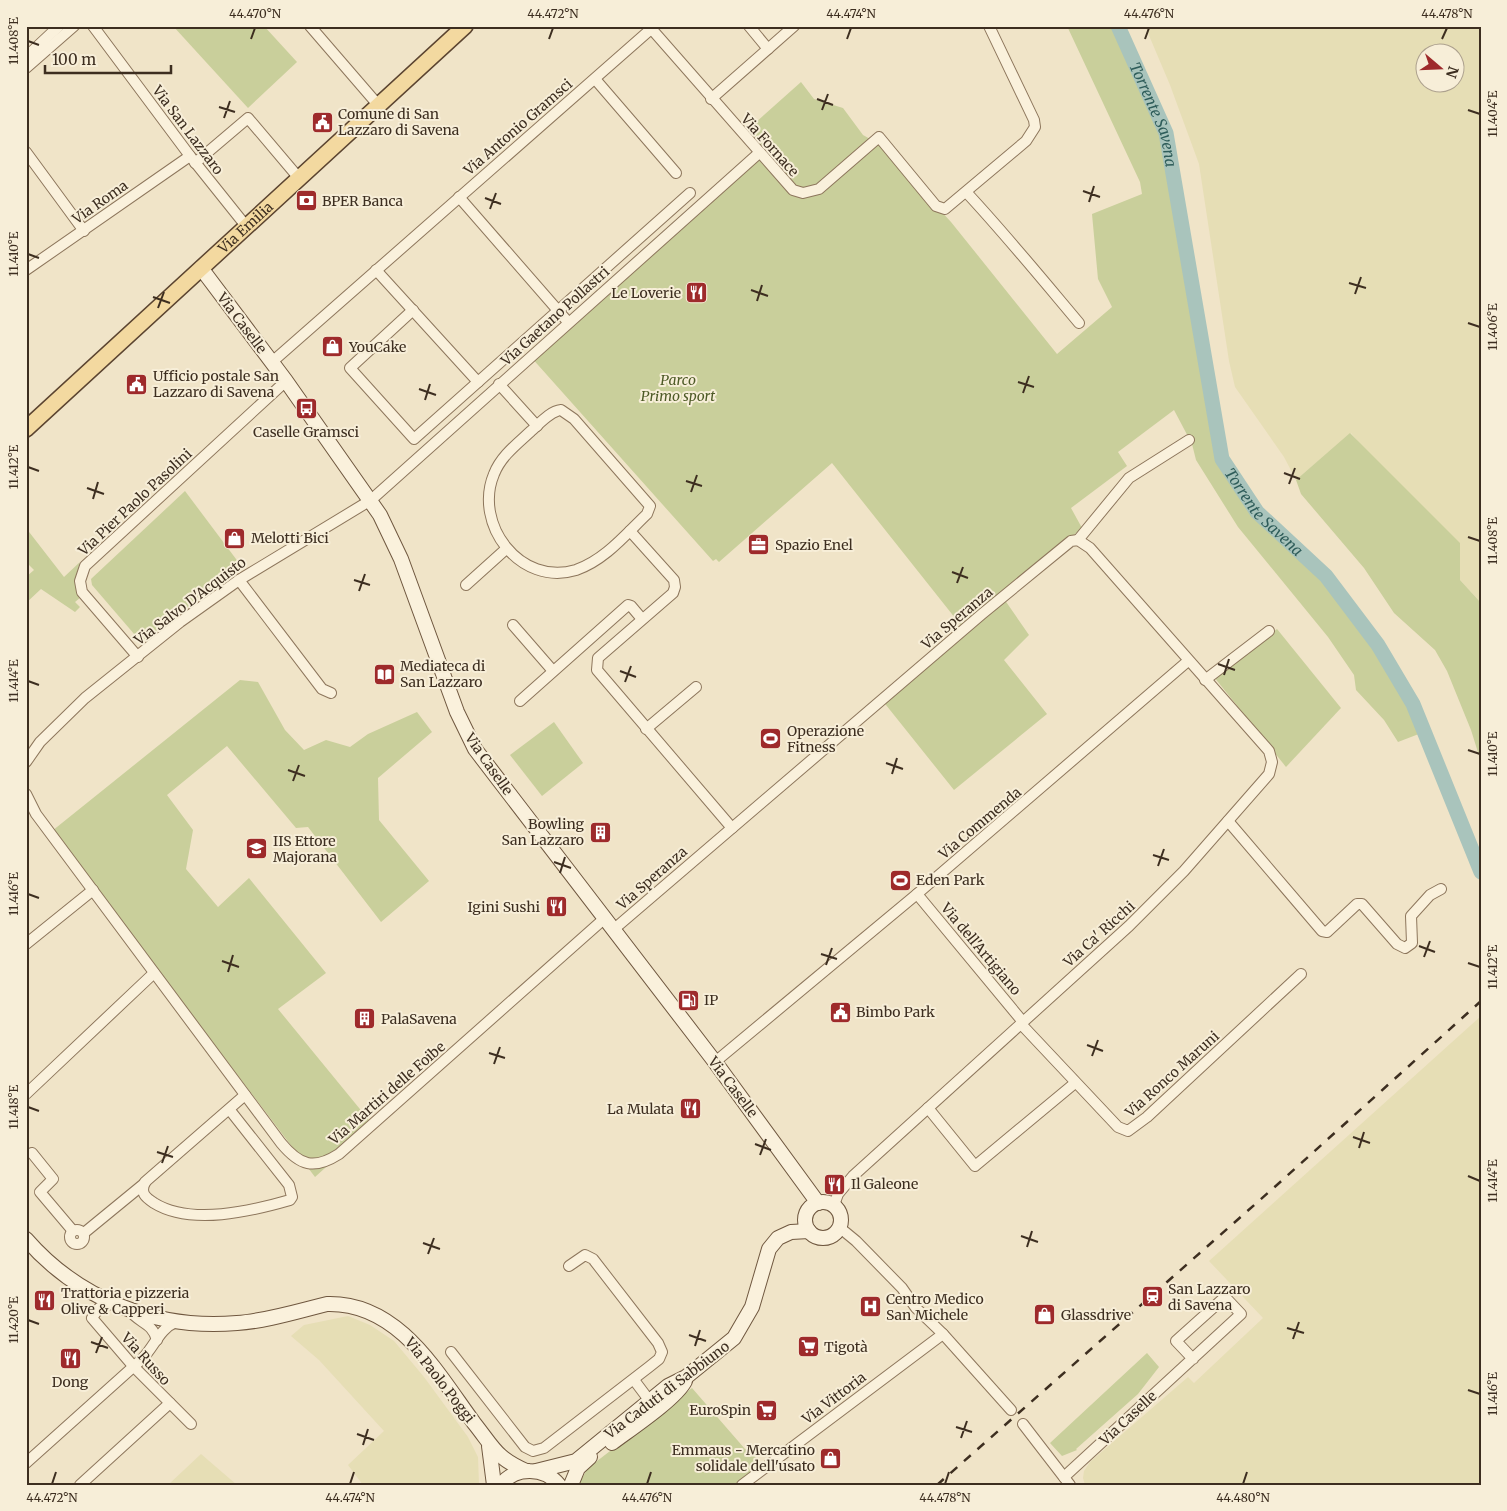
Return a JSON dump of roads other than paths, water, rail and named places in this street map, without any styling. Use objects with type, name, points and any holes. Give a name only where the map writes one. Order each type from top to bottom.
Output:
[{"type":"main road","name":"Via Emilia","points":[[26,429],[465,26]]},
{"type":"street","points":[[26,57],[59,26]]},
{"type":"street","points":[[26,68],[74,26]]},
{"type":"street","name":"Via San Lazzaro","points":[[92,26],[192,160],[246,226]]},
{"type":"street","points":[[310,26],[379,106]]},
{"type":"street","points":[[749,26],[768,49]]},
{"type":"street","points":[[711,99],[794,26]]},
{"type":"street","name":"Via Fornace","points":[[650,27],[788,187],[803,193],[819,189],[880,137],[936,206],[946,209],[1026,141],[1035,127],[1034,120],[989,26]]},
{"type":"street","name":"Via Antonio Gramsci","points":[[272,362],[595,79],[650,27]]},
{"type":"street","points":[[595,79],[676,173]]},
{"type":"street","name":"Via Roma","points":[[27,269],[192,160],[248,118],[298,178]]},
{"type":"street","points":[[26,152],[84,231]]},
{"type":"street","name":"Via Gaetano Pollastri","points":[[371,500],[758,153]]},
{"type":"street","points":[[413,310],[350,368],[414,439],[690,193]]},
{"type":"street","points":[[967,193],[1016,245],[1041,281],[1079,323]]},
{"type":"street","points":[[459,197],[568,322]]},
{"type":"street","name":"Via Caselle","points":[[201,268],[286,381],[371,500],[399,553],[454,704],[470,740],[715,1062],[818,1203]]},
{"type":"street","points":[[376,270],[478,382]]},
{"type":"street","name":"Via Pier Paolo Pasolini","points":[[138,657],[84,595],[80,581],[85,566],[286,381]]},
{"type":"street","points":[[499,384],[537,426]]},
{"type":"street","points":[[558,410],[568,412],[648,503],[647,514],[630,531],[599,559],[569,571],[536,568],[521,562],[506,549],[490,519],[488,502],[492,480],[504,457],[537,426],[558,410]]},
{"type":"street","points":[[1188,440],[1129,478],[1078,540],[1090,548],[1205,680],[1269,631]]},
{"type":"street","name":"Via Salvo D'Acquisto","points":[[40,742],[85,698],[180,622],[239,580],[371,500]]},
{"type":"street","points":[[630,531],[676,584],[673,593],[598,658],[596,664],[601,676],[732,828]]},
{"type":"street","name":"Via Speranza","points":[[609,924],[732,828],[1062,547],[1078,540]]},
{"type":"street","points":[[466,585],[506,549]]},
{"type":"street","points":[[239,580],[322,689],[331,693]]},
{"type":"street","points":[[520,701],[628,605],[642,619]]},
{"type":"street","points":[[513,625],[553,672]]},
{"type":"street","name":"Via Commenda","points":[[715,1062],[917,894],[1188,661]]},
{"type":"street","name":"Via Ca' Ricchi","points":[[834,1205],[838,1194],[853,1176],[1157,899],[1269,774],[1272,765],[1269,751],[1205,680]]},
{"type":"street","points":[[646,729],[696,687]]},
{"type":"street","points":[[26,749],[40,742]]},
{"type":"street","points":[[26,762],[40,742]]},
{"type":"street","name":"Via Martiri delle Foibe","points":[[26,794],[36,814],[245,1095],[291,1154],[308,1164],[328,1161],[349,1146],[609,924]]},
{"type":"street","name":"Via Martiri delle Foibe","points":[[26,805],[36,814]]},
{"type":"street","points":[[1228,821],[1322,931],[1327,932],[1357,904],[1362,904],[1397,944],[1405,948],[1412,943],[1411,916],[1430,896],[1441,889]]},
{"type":"street","points":[[26,944],[93,890]]},
{"type":"street","name":"Via dell'Artigiano","points":[[917,894],[1022,1023]]},
{"type":"street","points":[[26,1094],[154,973]]},
{"type":"street","name":"Via Ronco Maruni","points":[[1022,1023],[1075,1083],[1118,1127],[1128,1131],[1147,1117],[1301,974]]},
{"type":"street","points":[[928,1108],[975,1166],[1075,1083]]},
{"type":"street","points":[[32,1153],[53,1179],[40,1192],[78,1232],[145,1182],[245,1095]]},
{"type":"street","points":[[145,1182],[142,1189],[143,1194],[149,1200],[180,1212],[203,1215],[227,1214],[290,1200],[292,1192],[289,1186],[229,1109]]},
{"type":"street","points":[[809,1232],[807,1215],[810,1208],[818,1203],[828,1202],[834,1205],[839,1214],[840,1227],[902,1288],[916,1308],[943,1334],[1010,1410]]},
{"type":"street","name":"Via Caduti di Sabbiuno","points":[[501,1485],[514,1474],[559,1466],[582,1456],[649,1400],[676,1381],[686,1377],[734,1338],[743,1326],[757,1294],[769,1250],[778,1238],[790,1232],[807,1215]]},
{"type":"street","points":[[790,1232],[809,1232],[822,1239],[828,1238],[840,1227]]},
{"type":"street","name":"Via Paolo Poggi","points":[[26,1239],[63,1275],[98,1297],[129,1310],[176,1322],[199,1324],[239,1323],[327,1304],[358,1308],[397,1328],[417,1346],[489,1446]]},
{"type":"street","points":[[451,1352],[529,1450],[544,1448],[634,1380],[662,1355],[662,1350],[592,1259],[585,1255],[569,1266]]},
{"type":"street","name":"Via Caselle","points":[[1023,1424],[1066,1481],[1241,1314],[1225,1297],[1176,1341],[1193,1359]]},
{"type":"street","name":"Via Russo","points":[[99,1308],[92,1318],[134,1367],[191,1424]]},
{"type":"street","points":[[129,1310],[136,1320],[147,1324],[153,1330],[157,1340]]},
{"type":"street","points":[[26,1463],[134,1367],[152,1349],[166,1326],[176,1322]]},
{"type":"street","name":"Via Vittoria","points":[[742,1485],[943,1334]]},
{"type":"street","points":[[571,1485],[578,1468],[586,1460],[662,1404],[682,1386],[686,1377]]},
{"type":"street","points":[[634,1380],[649,1400]]},
{"type":"street","points":[[80,1485],[170,1404]]},
{"type":"street","points":[[489,1446],[507,1462],[547,1475],[559,1485]]},
{"type":"street","points":[[489,1446],[494,1485]]},
{"type":"waterway","name":"Torrente Savena","points":[[1118,26],[1166,133],[1222,459],[1257,512],[1326,576],[1378,645],[1413,704],[1481,872]]},
{"type":"railway","points":[[937,1485],[1278,1184],[1481,1001]]},
{"type":"place","name":"Comune di San Lazzaro di Savena","points":[[322,122]]},
{"type":"place","name":"BPER Banca","points":[[306,201]]},
{"type":"place","name":"Le Loverie","points":[[697,293]]},
{"type":"place","name":"YouCake","points":[[333,347]]},
{"type":"place","name":"Ufficio postale San Lazzaro di Savena","points":[[137,384]]},
{"type":"place","name":"Caselle Gramsci","points":[[306,409]]},
{"type":"place","name":"Melotti Bici","points":[[235,538]]},
{"type":"place","name":"Spazio Enel","points":[[759,545]]},
{"type":"place","name":"Mediateca di San Lazzaro","points":[[384,674]]},
{"type":"place","name":"Operazione Fitness","points":[[771,739]]},
{"type":"place","name":"Bowling San Lazzaro","points":[[600,832]]},
{"type":"place","name":"IIS Ettore Majorana","points":[[257,849]]},
{"type":"place","name":"Eden Park","points":[[900,880]]},
{"type":"place","name":"Igini Sushi","points":[[556,907]]},
{"type":"place","name":"IP","points":[[688,1000]]},
{"type":"place","name":"Bimbo Park","points":[[840,1012]]},
{"type":"place","name":"PalaSavena","points":[[365,1019]]},
{"type":"place","name":"La Mulata","points":[[690,1109]]},
{"type":"place","name":"Il Galeone","points":[[835,1184]]},
{"type":"place","name":"San Lazzaro di Savena","points":[[1152,1297]]},
{"type":"place","name":"Trattoria e pizzeria Olive & Capperi","points":[[45,1301]]},
{"type":"place","name":"Centro Medico San Michele","points":[[870,1307]]},
{"type":"place","name":"Glassdrive","points":[[1045,1315]]},
{"type":"place","name":"Tigotà","points":[[808,1347]]},
{"type":"place","name":"Dong","points":[[70,1359]]},
{"type":"place","name":"EuroSpin","points":[[767,1410]]},
{"type":"place","name":"Emmaus - Mercatino solidale dell'usato","points":[[831,1458]]},
{"type":"park label","name":"Parco Primo sport","points":[[678,388]]}]
